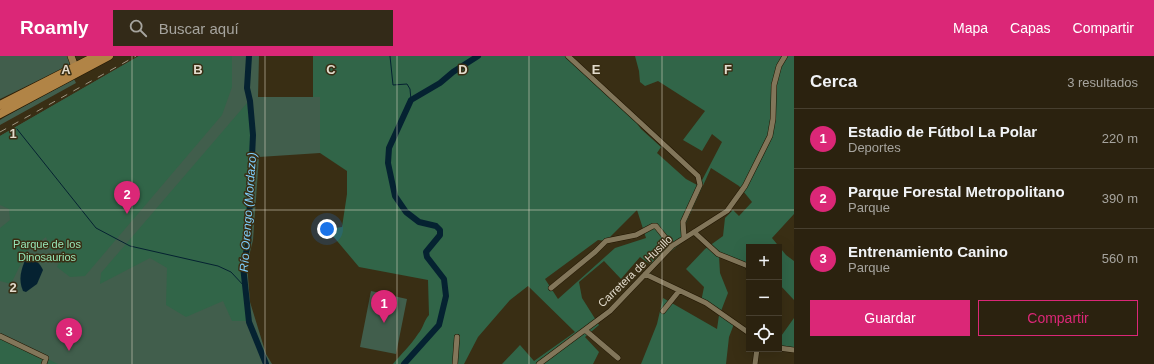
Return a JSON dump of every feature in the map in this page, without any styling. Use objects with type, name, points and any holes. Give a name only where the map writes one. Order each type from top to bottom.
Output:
[{"type":"highway","points":[[0,105],[75,64],[109,56]]},
{"type":"highway","points":[[68,79],[95,60]]},
{"type":"highway","points":[[0,114],[77,73],[75,64]]},
{"type":"street","points":[[568,56],[698,176],[700,185],[683,222],[684,237]]},
{"type":"street","name":"Carretera de Husillo","points":[[539,364],[615,306],[672,246],[727,211],[745,186],[770,136],[773,119],[774,85],[779,66],[785,56]]},
{"type":"street","points":[[552,288],[606,241],[636,235],[653,226],[656,226],[672,246]]},
{"type":"street","points":[[694,232],[718,254],[746,265]]},
{"type":"street","points":[[645,274],[706,303],[746,331]]},
{"type":"street","points":[[663,312],[679,291]]},
{"type":"street","points":[[585,330],[618,358]]},
{"type":"street","points":[[0,336],[46,358],[44,364]]},
{"type":"street","points":[[455,364],[457,337]]},
{"type":"street","points":[[782,348],[794,350]]},
{"type":"street","points":[[755,364],[757,352]]},
{"type":"green space","points":[[0,56],[70,56],[72,64],[0,99]]},
{"type":"green space","name":"Parque de los Dinosaurios","points":[[139,56],[259,56],[258,97],[320,97],[320,153],[259,157],[253,240],[247,264],[250,302],[266,354],[272,364],[0,364],[0,136]]},
{"type":"green space","points":[[139,56],[232,56],[232,87],[222,115],[85,276],[70,277],[57,267],[63,253],[60,250],[51,251],[46,237],[27,251],[11,284],[0,281],[0,228],[10,220],[9,209],[0,205],[0,136]]},
{"type":"green space","points":[[313,56],[568,56],[631,115],[641,129],[661,147],[657,153],[686,179],[699,186],[722,142],[712,134],[702,151],[683,140],[705,111],[658,81],[645,86],[640,82],[635,56],[794,56],[794,214],[772,238],[777,244],[746,244],[746,265],[744,267],[719,256],[720,273],[728,293],[721,311],[734,324],[729,337],[726,364],[641,364],[657,324],[663,298],[717,329],[719,315],[701,302],[704,287],[686,269],[705,249],[723,236],[725,218],[733,210],[739,216],[752,202],[739,186],[711,168],[686,223],[686,239],[658,262],[649,273],[671,284],[668,288],[643,275],[651,265],[640,257],[621,279],[604,261],[579,282],[582,298],[599,325],[585,337],[599,352],[593,364],[502,364],[520,345],[534,361],[575,332],[528,286],[510,300],[478,337],[464,364],[393,364],[415,338],[429,315],[428,280],[359,267],[327,229],[342,227],[347,194],[347,171],[320,153],[320,97],[313,97]],"holes":[[[637,210],[646,238],[615,248],[558,299],[545,279],[598,240],[606,241]]]},
{"type":"green space","points":[[74,79],[76,83],[0,125],[0,120]]},
{"type":"green space","points":[[247,103],[251,135],[246,243],[241,266],[247,321],[232,321],[223,301],[186,317],[166,305],[167,268],[150,258],[100,284],[101,273]]},
{"type":"green space","points":[[782,250],[794,261],[794,300],[782,287]]},
{"type":"green space","points":[[371,291],[407,299],[396,354],[360,347]]},
{"type":"green space","points":[[794,318],[794,350],[782,346],[782,335]]},
{"type":"green space","points":[[0,336],[58,364],[0,364]]},
{"type":"water","points":[[26,258],[32,258],[43,270],[37,284],[26,292],[23,291],[21,287],[20,278]]},
{"type":"waterway","name":"Río Orengo (Mordazo)","points":[[249,56],[247,88],[250,101],[253,135],[248,244],[243,266],[249,322],[266,364]]},
{"type":"waterway","points":[[390,56],[393,85],[407,84],[410,89],[411,100]]},
{"type":"waterway","points":[[404,364],[439,325],[446,296],[444,279],[427,257],[426,252],[440,235],[440,230],[436,226],[419,222],[406,212],[395,196],[388,163],[389,148],[411,100],[440,83],[453,72],[478,56]]},
{"type":"waterway","points":[[17,129],[96,228],[130,246],[218,266],[231,272],[245,287]]},
{"type":"railway","points":[[0,132],[136,56]]},
{"type":"place","name":"Parque Forestal Metropolitano","points":[[127,214]]},
{"type":"place","name":"Estadio de Fútbol La Polar","points":[[384,323]]},
{"type":"place","name":"Entrenamiento Canino","points":[[69,351]]}]
